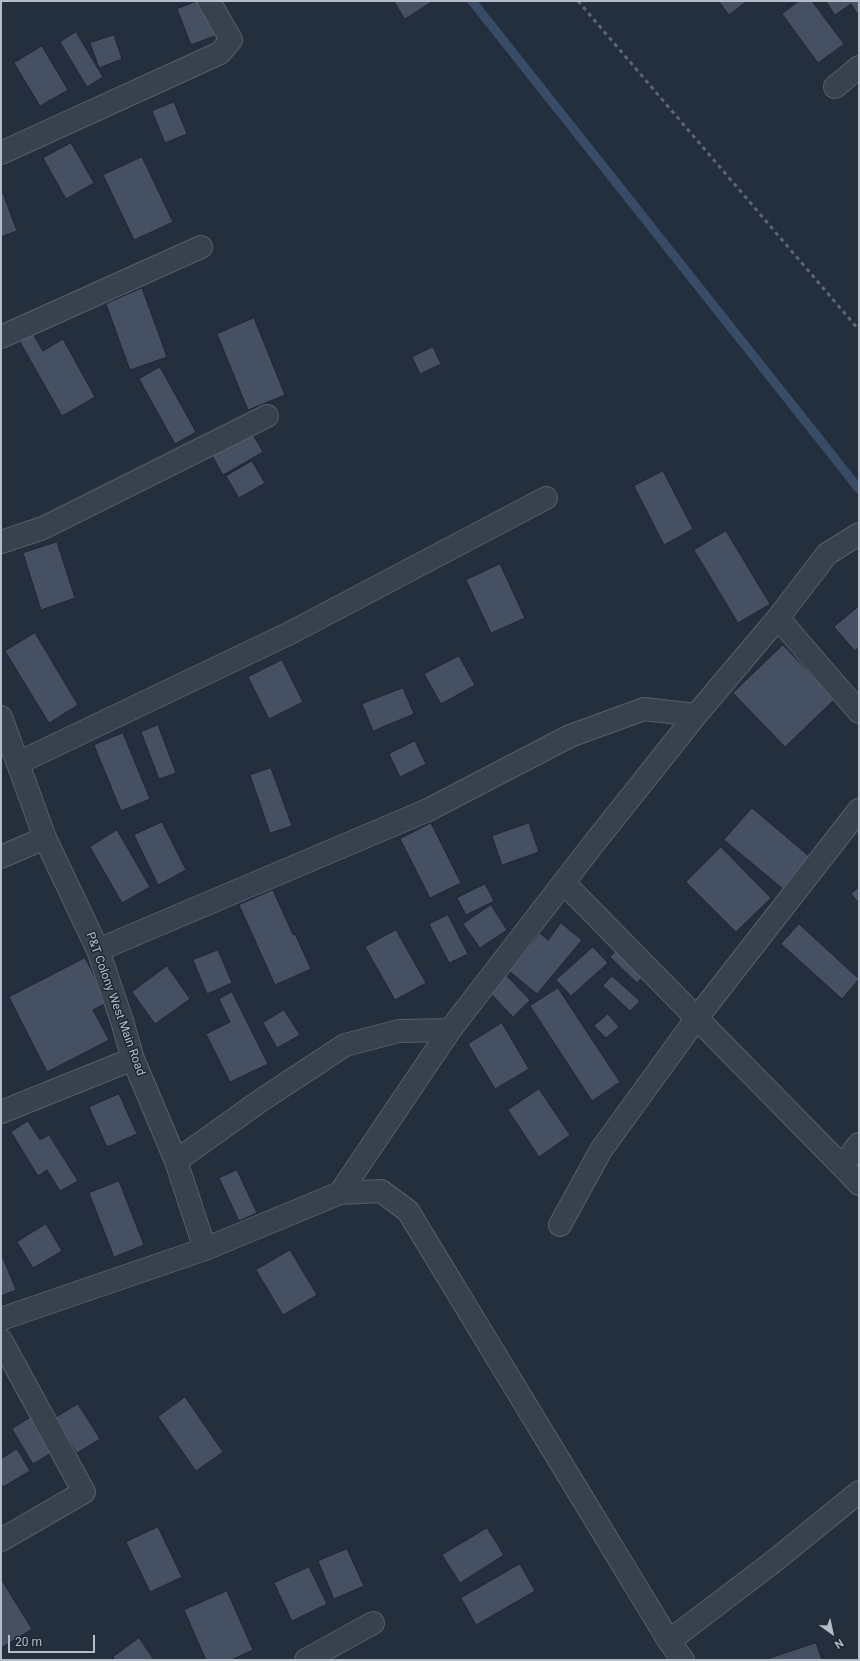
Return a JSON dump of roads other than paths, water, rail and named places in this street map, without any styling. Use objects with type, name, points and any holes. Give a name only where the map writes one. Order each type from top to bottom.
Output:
[{"type":"street","points":[[1,153],[220,53],[230,40],[209,1]]},
{"type":"street","points":[[835,87],[859,67]]},
{"type":"street","points":[[1,337],[200,247]]},
{"type":"street","points":[[1,542],[43,528],[267,416]]},
{"type":"street","points":[[18,763],[290,633],[546,498]]},
{"type":"street","points":[[340,1193],[450,1030],[696,715],[778,618],[827,554],[859,534]]},
{"type":"street","points":[[778,618],[859,712]]},
{"type":"street","points":[[98,950],[428,810],[570,736],[644,709],[696,715]]},
{"type":"street","name":"P&T Colony West Main Road","points":[[1,717],[45,838],[98,950],[122,1020],[133,1059],[176,1161],[205,1249]]},
{"type":"street","points":[[560,1225],[601,1150],[696,1019],[859,810]]},
{"type":"street","points":[[1,857],[45,838]]},
{"type":"street","points":[[564,883],[859,1184]]},
{"type":"street","points":[[176,1161],[260,1101],[345,1045],[399,1031],[450,1030]]},
{"type":"street","points":[[1,1112],[133,1059]]},
{"type":"street","points":[[842,1166],[859,1144]]},
{"type":"street","points":[[1,1319],[205,1249],[340,1193],[381,1191],[408,1211],[669,1641],[683,1660]]},
{"type":"street","points":[[1,1340],[84,1492],[1,1540]]},
{"type":"street","points":[[669,1641],[773,1562],[859,1492]]},
{"type":"street","points":[[306,1660],[373,1623]]},
{"type":"waterway","points":[[472,1],[859,489]]},
{"type":"railway","points":[[578,1],[859,330]]}]
